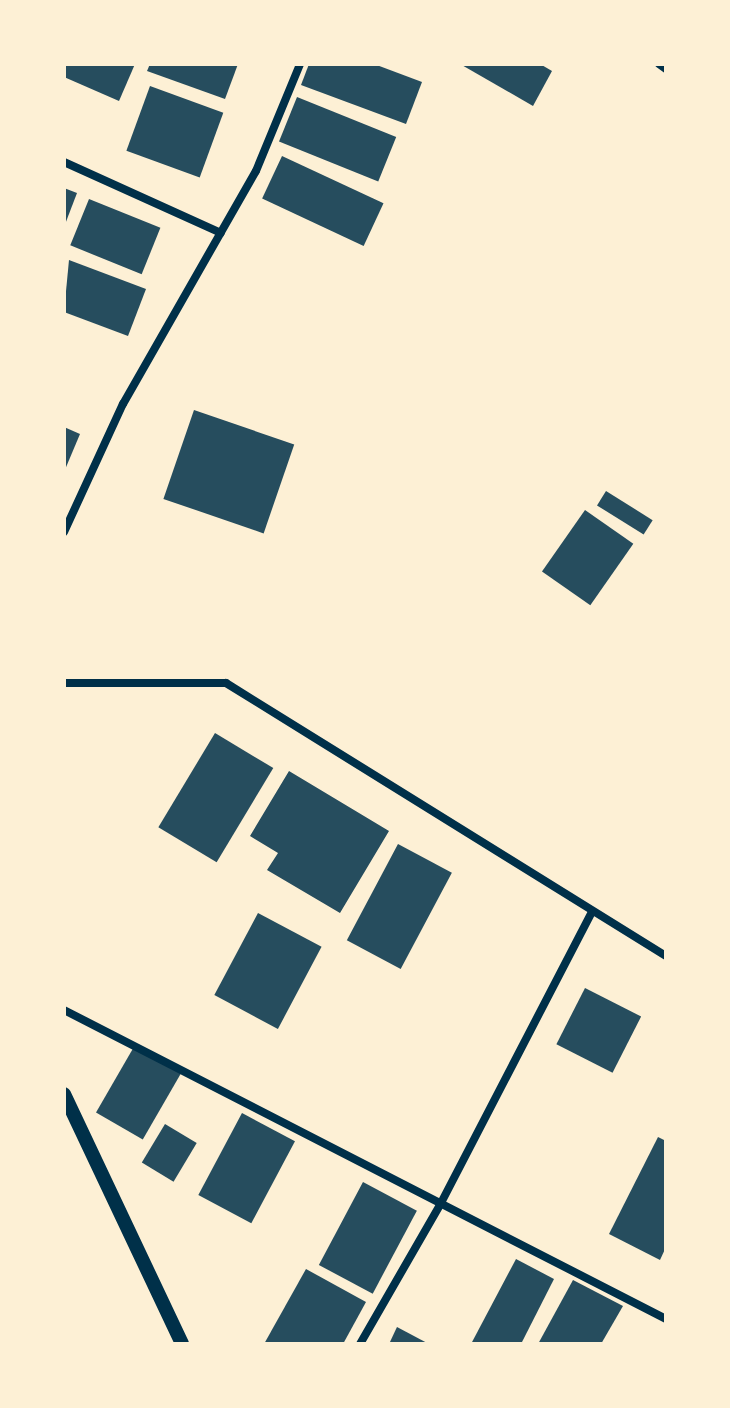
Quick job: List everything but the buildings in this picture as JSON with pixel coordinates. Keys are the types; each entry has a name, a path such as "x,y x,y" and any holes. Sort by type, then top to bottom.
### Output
{"street":[{"path":"64,532 123,404 256,171 300,64"},
{"path":"659,64 666,69"},
{"path":"64,162 221,233"},
{"path":"64,683 226,683 666,956"},
{"path":"360,1344 441,1203 592,912"},
{"path":"64,1010 666,1319"},
{"path":"64,1094 182,1344"}]}
